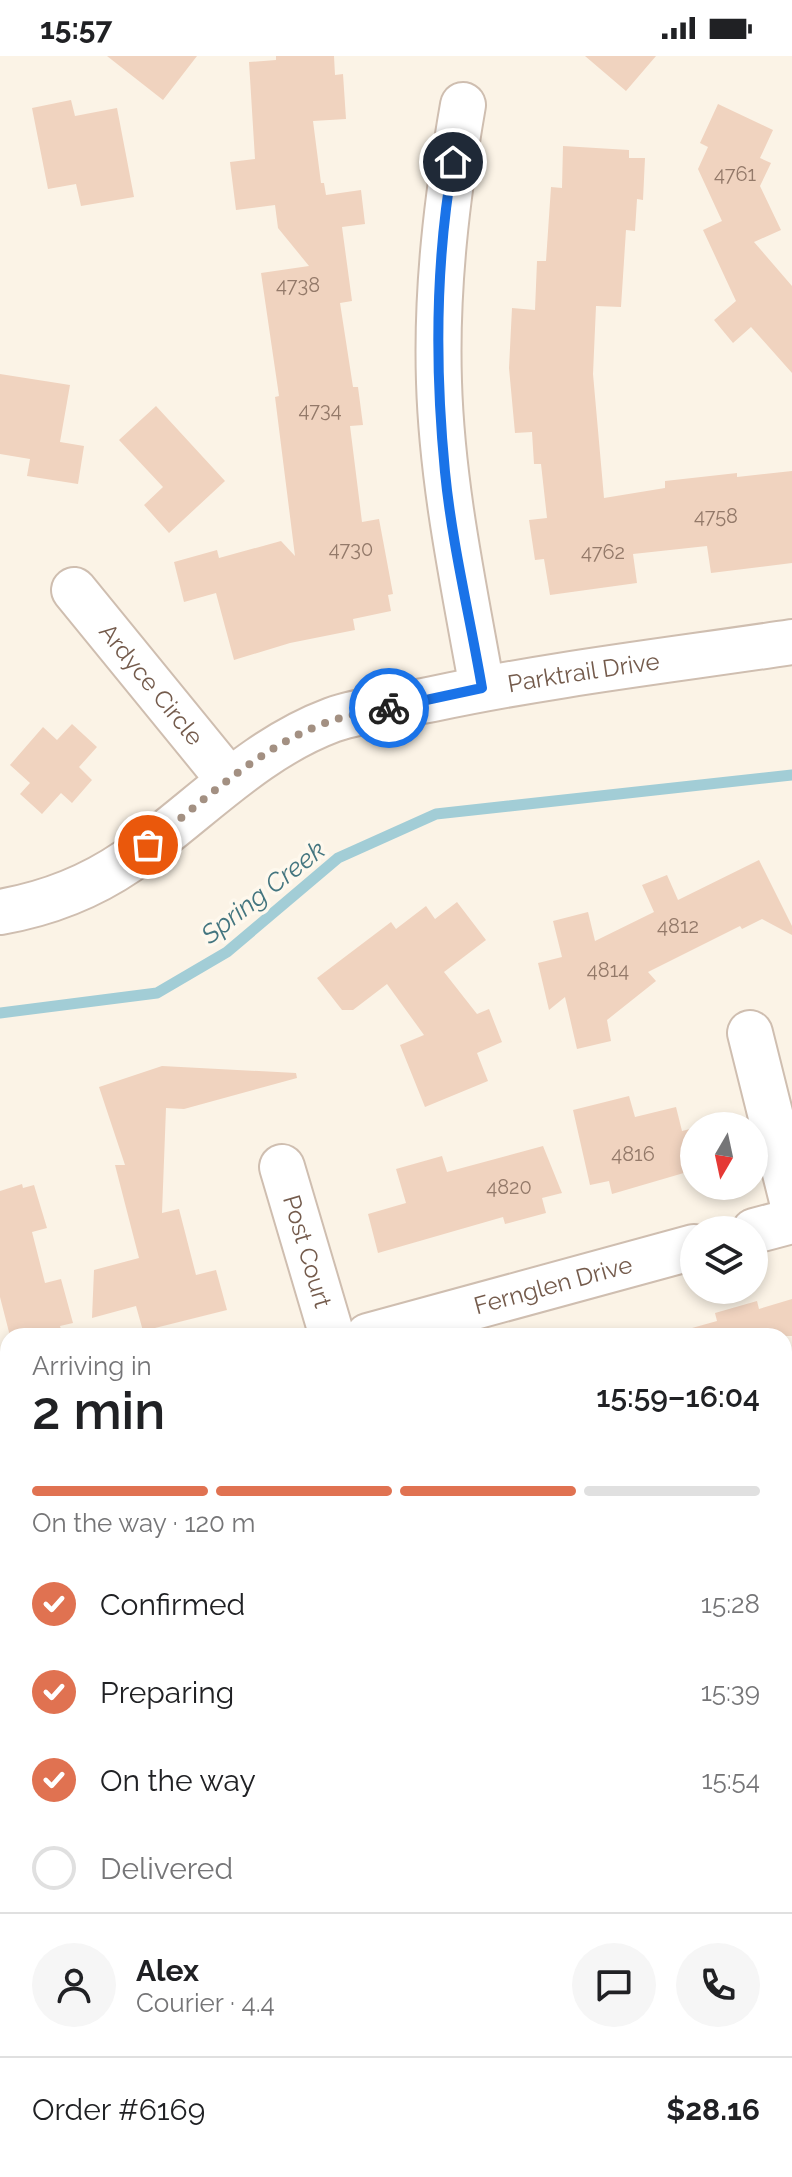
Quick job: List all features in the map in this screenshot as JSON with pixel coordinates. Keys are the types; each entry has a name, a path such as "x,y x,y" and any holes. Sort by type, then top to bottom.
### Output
{"street":[{"path":"463,105 448,191 439,301 439,383 446,475 482,688"},
{"name":"Ardyce Circle","path":"74,590 229,780"},
{"name":"Parktrail Drive","path":"0,912 66,894 128,861 271,749 333,720 482,688 792,642"},
{"path":"750,1033 792,1201"},
{"name":"Post Court","path":"282,1167 330,1328"},
{"path":"768,1227 792,1221"},
{"name":"Fernglen Drive","path":"397,1328 680,1251"}],"building":[{"path":"107,56 197,56 163,100"},
{"path":"276,56 334,56 335,75 343,74 346,119 313,121 321,183 324,183 326,195 361,190 365,224 342,227 352,301 340,303 353,387 358,387 363,425 350,426 362,522 379,519 393,594 388,595 391,611 353,619 355,630 290,643 234,660 216,593 184,602 174,562 217,550 219,558 281,541 295,556 275,397 279,396 261,273 309,266 278,228 275,205 236,210 230,162 255,159 249,62 276,60"},
{"path":"585,56 656,56 626,91"},
{"path":"71,100 75,116 117,108 134,197 81,206 76,184 48,189 32,108"},
{"path":"718,104 773,130 760,158 771,163 760,186 781,230 754,242 792,286 792,373 751,327 733,343 714,320 736,301 703,230 722,221 698,169 708,147 700,143"},
{"path":"563,146 629,150 629,158 645,158 643,200 637,199 635,231 626,230 621,307 596,306 593,374 604,498 665,488 665,481 792,471 792,563 711,573 707,546 633,554 637,583 550,595 544,559 535,560 529,520 547,518 541,464 534,464 532,432 515,433 509,368 512,308 535,310 537,261 546,261 551,187 562,188"},
{"path":"0,374 70,385 60,442 84,446 78,484 27,476 30,459 0,454"},
{"path":"156,406 225,481 169,533 144,505 163,487 119,440"},
{"path":"72,724 97,747 79,767 92,780 72,803 61,793 42,814 20,794 30,783 10,765 43,727 57,740"},
{"path":"759,860 792,926 792,935 762,919 742,929 740,926 648,972 656,981 607,1020 611,1041 577,1049 565,997 549,1010 538,963 562,957 553,921 588,912 595,941 654,912 642,885 667,875 678,900"},
{"path":"457,902 486,940 444,972 477,1014 489,1009 502,1042 477,1053 488,1081 425,1107 400,1045 424,1035 387,984 353,1010 342,1010 317,978 391,922 396,929 426,906 435,919"},
{"path":"162,1066 296,1073 297,1078 184,1109 166,1108 162,1213 179,1209 196,1275 216,1270 227,1310 155,1328 142,1328 136,1306 92,1318 94,1270 139,1258 115,1165 125,1165 99,1087"},
{"path":"629,1096 635,1117 676,1107 680,1123 680,1174 612,1194 609,1181 590,1185 573,1110"},
{"path":"543,1146 562,1193 542,1198 546,1213 505,1224 503,1217 378,1253 368,1214 406,1203 396,1169 442,1156 447,1172"},
{"path":"22,1184 23,1188 34,1185 47,1228 32,1232 45,1283 61,1279 73,1323 61,1328 8,1328 0,1297 0,1191"},
{"path":"792,1299 792,1328 692,1328 717,1321 715,1313 758,1304 759,1309"}],"waterway":[{"name":"Spring Creek","path":"0,1013 157,993 227,952 338,858 436,814 792,775"}],"way so far":[{"path":"148,845 271,749 333,720 389,708"}],"route":[{"path":"389,708 482,688 446,475 439,383 439,301 453,162"}]}
